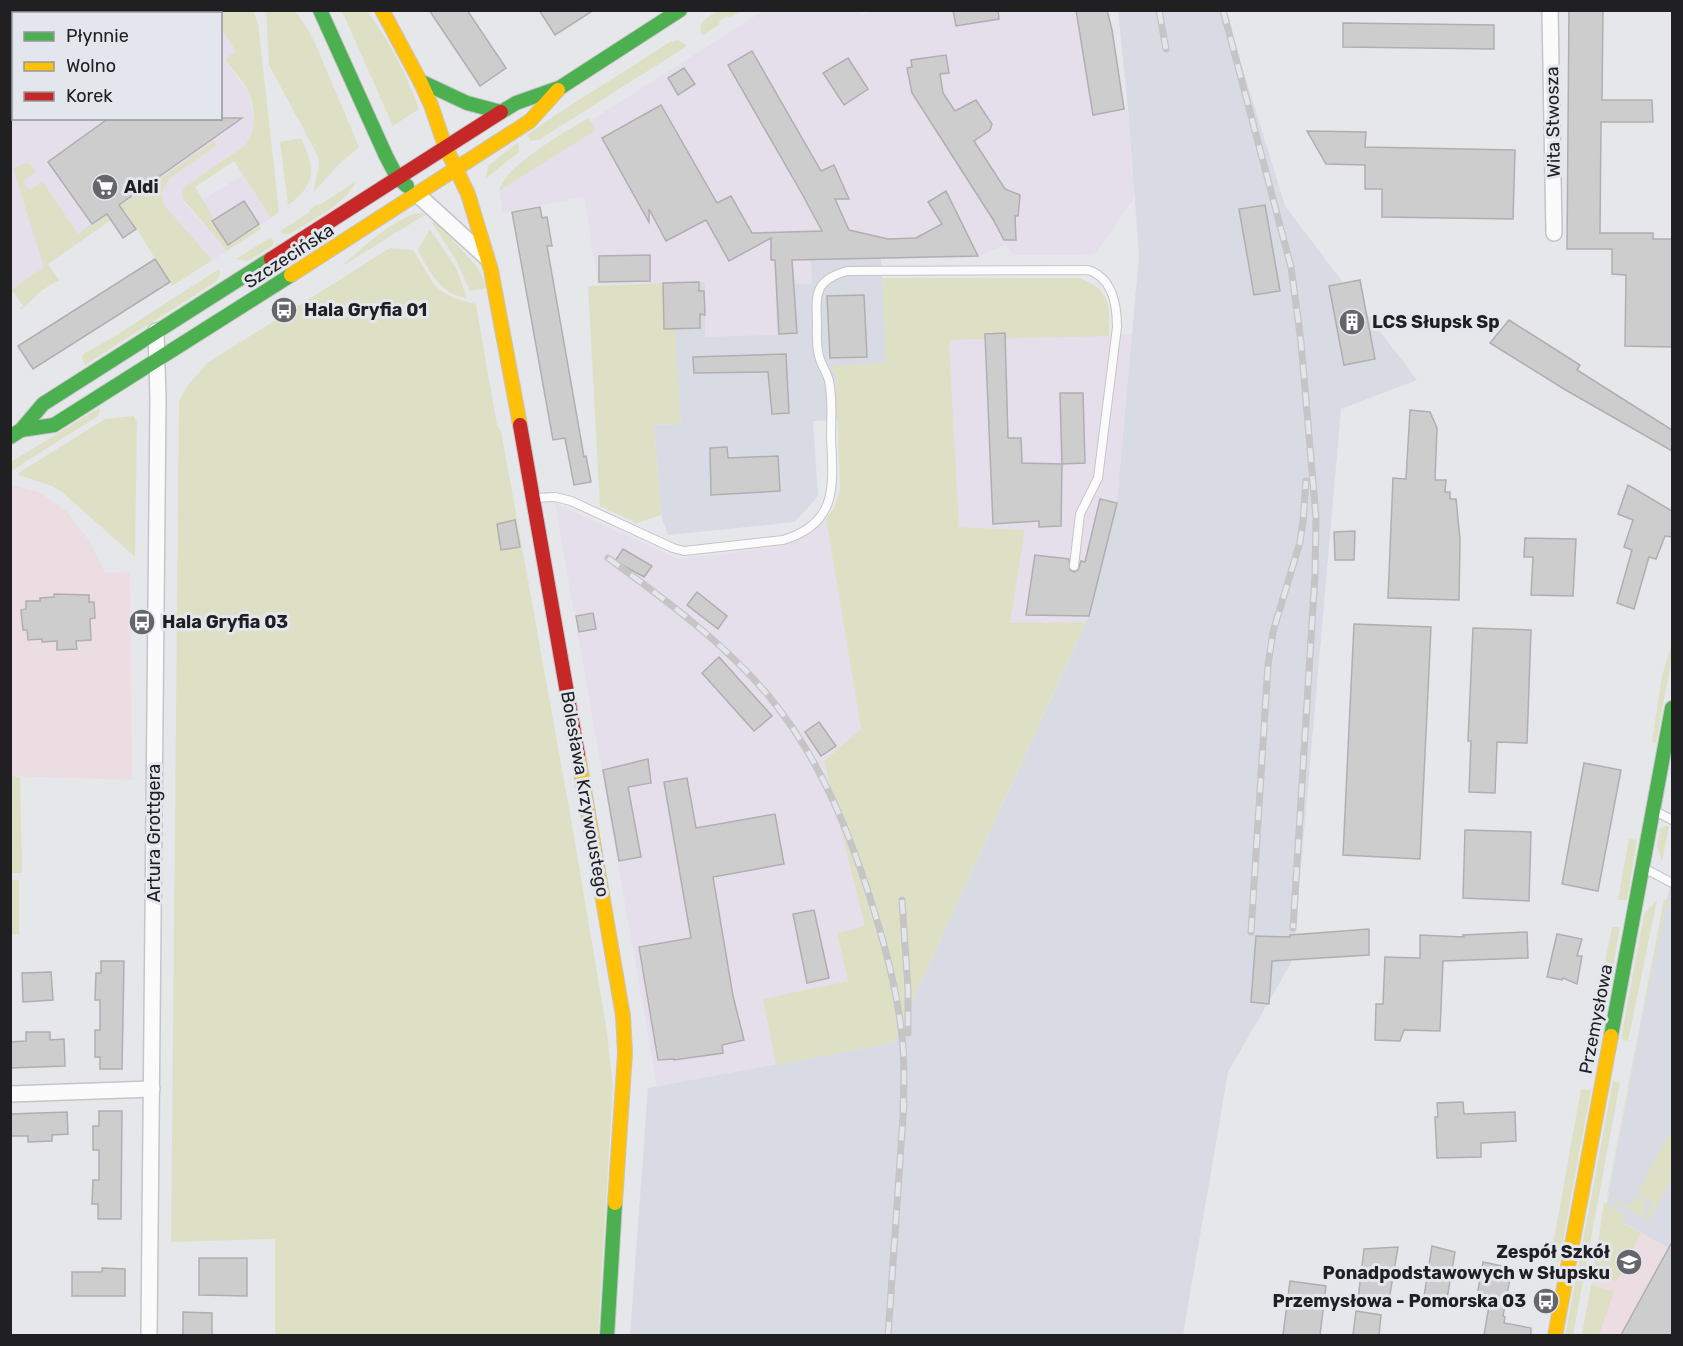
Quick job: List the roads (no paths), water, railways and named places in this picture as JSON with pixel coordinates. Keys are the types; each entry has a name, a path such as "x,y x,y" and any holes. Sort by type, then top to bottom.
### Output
{"street":[{"path":"320,10 397,177 487,258"},
{"name":"Bolesława Krzywoustego","path":"382,10 420,81 446,146 458,169 473,208 497,298 625,1030 607,1335"},
{"name":"Szczecińska","path":"16,434 43,404 397,177 516,103 561,87 680,10"},
{"name":"Wita Stwosza","path":"1551,10 1554,233"},
{"path":"420,81 467,103 501,112"},
{"name":"Szczecińska","path":"16,434 54,425 158,361 530,121 561,87"},
{"name":"Artura Grottgera","path":"149,1335 158,361 156,331"},
{"name":"Przemysłowa","path":"1556,1335 1672,708"},
{"path":"10,1094 152,1089"}],"lane":[{"path":"533,498 555,497 571,501 684,551 794,537 817,523 825,511 832,492 830,388 818,351 816,296 823,284 839,273 855,271 1088,270 1100,276 1110,290 1117,327 1098,478 1080,514 1074,566"},
{"path":"1654,810 1672,820"},
{"path":"1643,867 1672,883"}],"railway":[{"path":"1159,10 1166,49"},
{"path":"1223,10 1291,267 1301,342 1316,518 1315,575 1293,928"},
{"path":"1251,932 1268,665 1273,632 1300,542 1306,481"},
{"path":"608,558 691,621 749,674 786,719 819,772 856,858 888,962 898,1007 903,1046 903,1110"},
{"path":"902,900 908,989 908,1033"},
{"path":"888,1336 904,1102"}],"place":[{"name":"Aldi","path":"105,187"},
{"name":"Hala Gryfia 01","path":"284,310"},
{"name":"LCS Słupsk Sp","path":"1352,322"},
{"name":"Hala Gryfia 03","path":"142,622"},
{"name":"Zespół Szkół Ponadpodstawowych w Słupsku","path":"1629,1262"},
{"name":"Przemysłowa - Pomorska 03","path":"1546,1301"}]}
